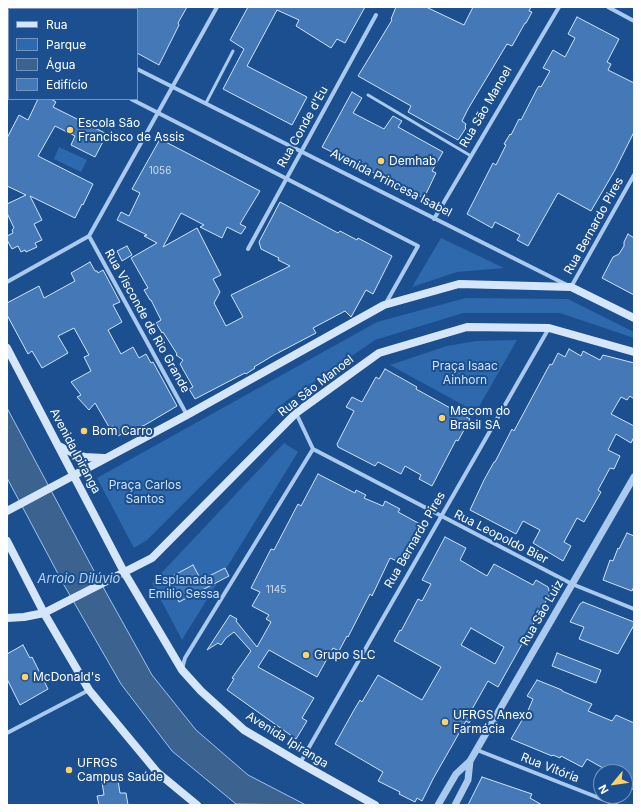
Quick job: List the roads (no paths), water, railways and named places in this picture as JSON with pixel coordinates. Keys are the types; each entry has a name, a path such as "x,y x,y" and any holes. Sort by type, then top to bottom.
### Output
{"main road":[{"path":"7,512 104,458 187,415 384,305 459,284 571,287"},
{"name":"Avenida Princesa Isabel","path":"571,287 634,318"},
{"name":"Rua São Manoel","path":"7,618 24,617 44,613 152,558 296,413 379,353 467,327 549,328"},
{"path":"549,328 634,352"},
{"name":"Avenida Ipiranga","path":"7,348 124,572 182,670 201,691 244,730 300,764 375,805"},
{"path":"59,446 85,457 104,458"},
{"path":"7,541 44,613 89,690 157,772 197,805"}],"street":[{"path":"7,282 89,236 217,7"},
{"name":"Rua São Manoel","path":"434,219 559,7"},
{"path":"608,7 634,21"},
{"name":"Rua Conde d'Eu","path":"248,249 376,15"},
{"name":"Avenida Princesa Isabel","path":"138,69 174,86 434,219 571,287"},
{"path":"133,100 418,246 384,305"},
{"name":"Rua Bernardo Pires","path":"571,287 634,175"},
{"name":"Rua Visconde de Rio Grande","path":"89,236 187,415"},
{"name":"Rua Bernardo Pires","path":"300,764 440,516 549,328"},
{"path":"182,670 185,658 313,449 296,413"},
{"name":"Rua Leopoldo Bier","path":"313,449 572,584 634,609"},
{"name":"Rua São Luiz","path":"438,805 456,774 470,761 634,477"},
{"path":"7,733 89,690"},
{"name":"Rua Vitória","path":"476,750 617,805"},
{"name":"Rua São Luiz","path":"456,805 468,780 470,761"}],"lane":[{"path":"206,103 233,51"},
{"path":"368,95 471,156"}],"water":[{"name":"Arroio Dilúvio","path":"7,408 93,569 152,675 196,730 248,775 306,805 236,804 172,751 121,684 64,585 7,478"}],"place":[{"name":"Escola São Francisco de Assis","path":"70,130"},
{"name":"Demhab","path":"381,161"},
{"name":"Mecom do Brasil SA","path":"442,418"},
{"name":"Bom Carro","path":"84,431"},
{"name":"Grupo SLC","path":"306,655"},
{"name":"McDonald's","path":"25,677"},
{"name":"UFRGS Anexo Farmácia","path":"445,722"},
{"name":"UFRGS Campus Saúde","path":"69,770"}],"park label":[{"name":"Praça Isaac Ainhorn","path":"465,373"},
{"name":"Praça Carlos Santos","path":"145,492"},
{"name":"Esplanada Emilio Sessa","path":"184,587"}]}
